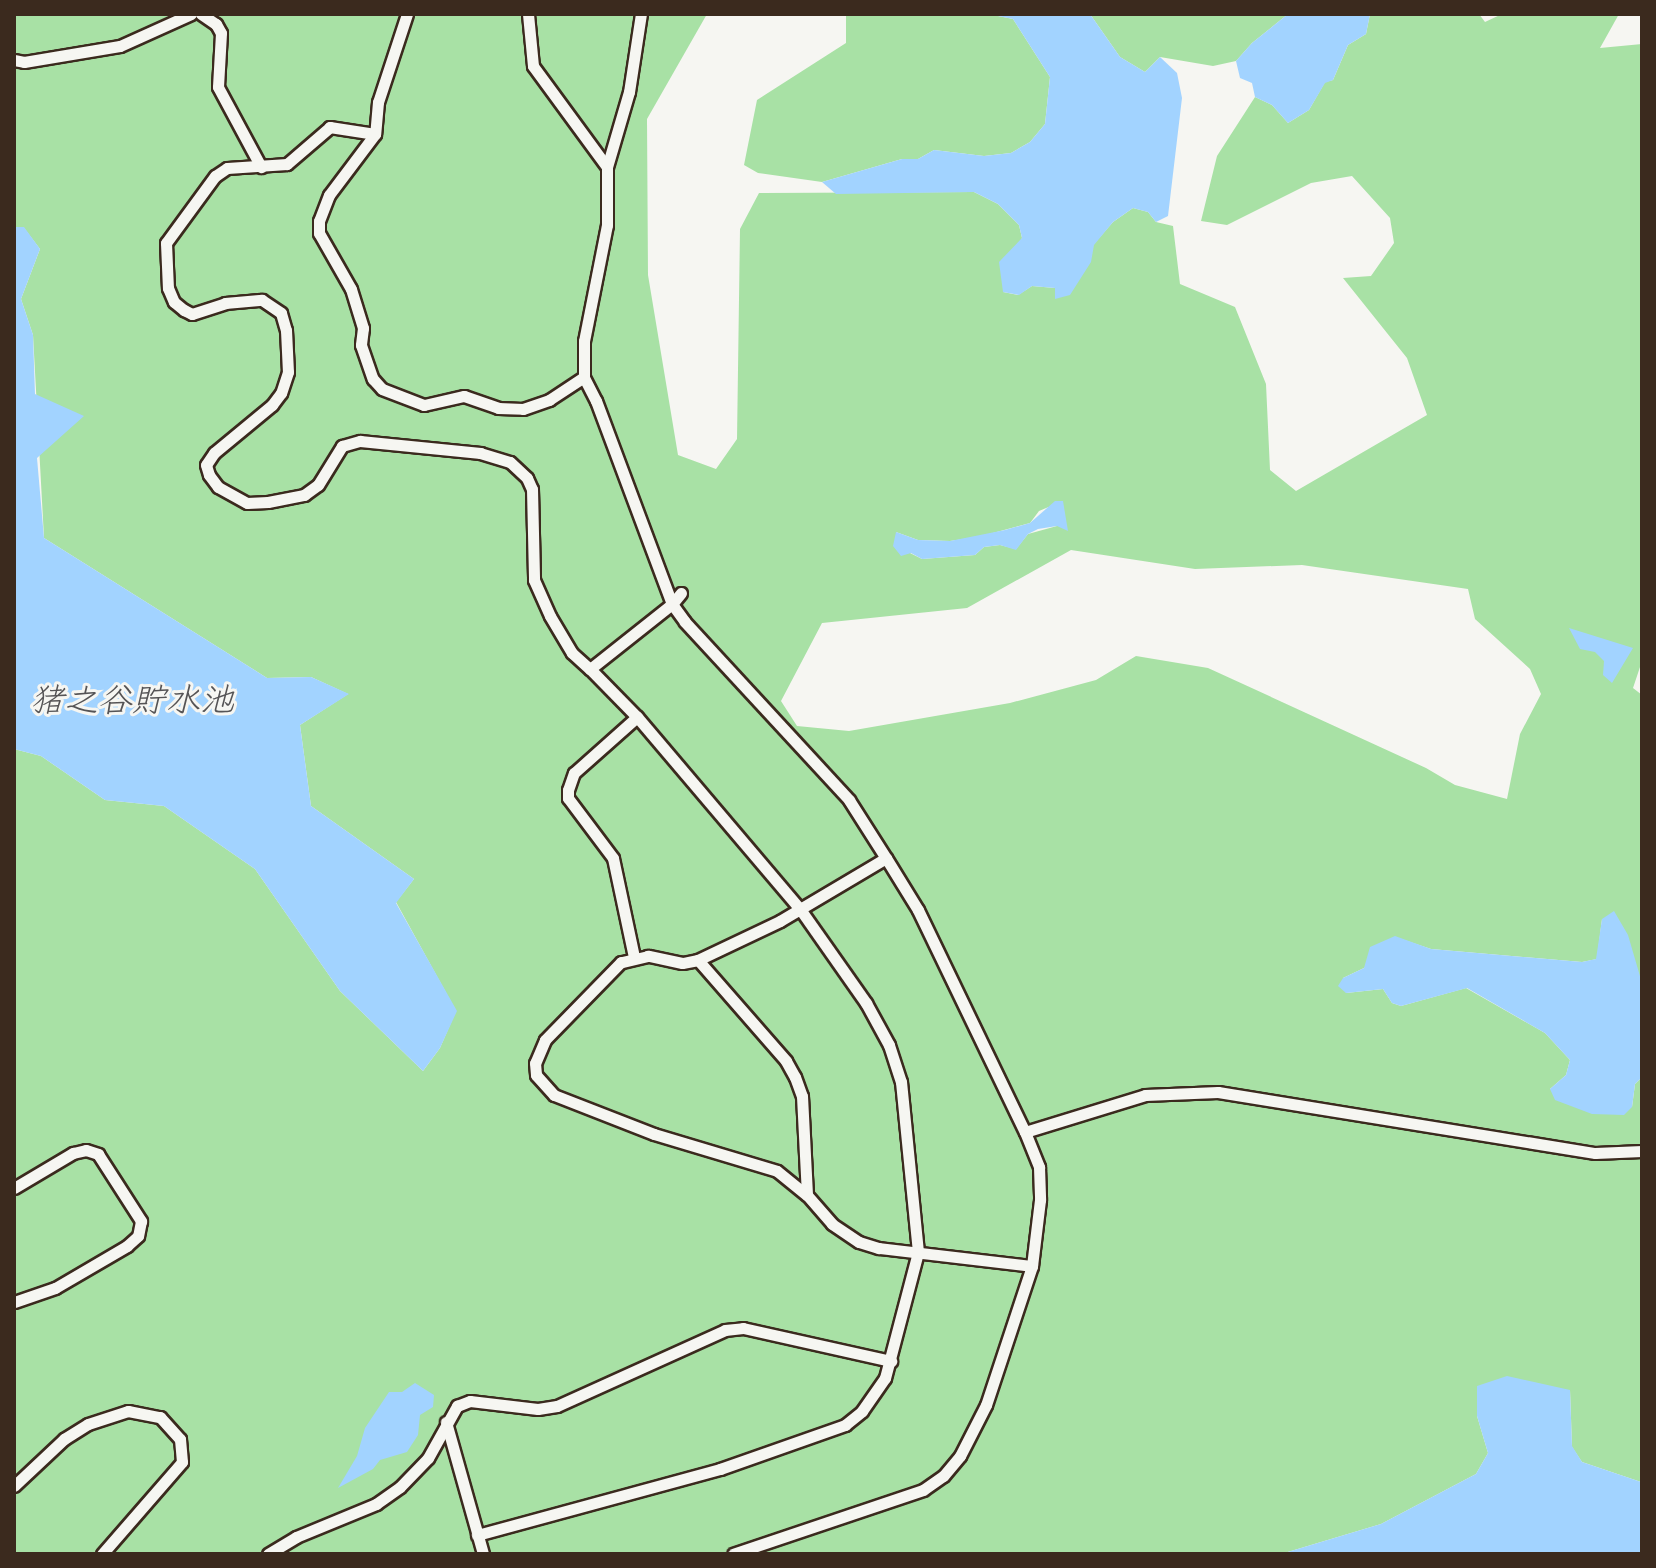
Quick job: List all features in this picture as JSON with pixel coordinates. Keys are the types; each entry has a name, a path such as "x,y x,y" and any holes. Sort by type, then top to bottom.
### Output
{"street":[{"path":"14,60 24,62 120,46 191,14"},
{"path":"201,14 216,24 221,33 218,87 261,167"},
{"path":"407,14 378,102 375,134 329,195 319,233 351,289 363,328 361,345 373,379 382,389 424,405 464,396 498,408 523,409 549,400 584,377"},
{"path":"528,14 533,66 539,79 607,167"},
{"path":"641,14 629,92 607,167 607,225 584,341 584,377 596,401 672,604 849,800 918,910 1039,1167 1040,1200 1032,1266 986,1405 960,1456 943,1476 897,1501 733,1554"},
{"path":"375,134 330,127 287,164 227,168 215,176 166,243 168,288 174,302 184,310 192,314 225,303 262,300 281,313 286,330 288,372 281,393 272,405 214,453 206,465 209,475 218,487 247,503 304,495 318,485 342,446 360,441 480,453 510,462 527,478 532,489 534,580 572,653 637,717 800,909 866,1003 893,1057 901,1082 918,1252 891,1361 877,1394 845,1425 720,1469 477,1535"},
{"path":"590,669 672,604 681,593"},
{"path":"634,957 613,858 568,798 568,790 574,773 637,717"},
{"path":"886,858 800,909 698,960 682,963 634,957 610,971 545,1040 535,1063 543,1086 554,1095 654,1134 777,1171 807,1195 832,1224 859,1242 879,1248 1032,1266"},
{"path":"698,960 786,1061 795,1077 802,1096 807,1195"},
{"path":"1025,1132 1145,1095 1218,1092 1595,1153 1642,1151"},
{"path":"14,1188 73,1153 86,1150 98,1154 141,1221 138,1236 127,1246 55,1288 14,1302"},
{"path":"268,1554 296,1537 376,1504 400,1487 428,1458 457,1406 470,1401 529,1408 557,1406 725,1330 762,1329 891,1361"},
{"path":"14,1486 64,1439 88,1424 128,1411 160,1417 180,1439 182,1462 102,1554"},
{"path":"446,1422 483,1554"}],"green space":[{"path":"14,14 707,14 647,119 648,275 678,455 716,469 737,439 740,229 759,193 974,192 998,204 1019,225 1022,238 1003,292 1018,295 1032,286 1055,288 1055,298 1090,262 1093,245 1113,222 1133,208 1148,212 1156,222 1173,226 1180,284 1235,307 1266,384 1270,470 1296,491 1427,415 1407,358 1343,278 1371,276 1394,243 1390,218 1352,176 1311,183 1227,225 1201,221 1217,156 1255,97 1272,105 1288,123 1309,110 1325,82 1333,80 1348,45 1366,34 1370,14 1479,14 1485,22 1502,14 1619,14 1600,48 1642,44 1642,661 1633,688 1642,695 1642,983 1602,919 1597,959 1582,962 1431,949 1395,937 1364,968 1343,978 1346,993 1383,989 1392,1003 1401,1006 1466,988 1545,1033 1570,1060 1566,1075 1550,1089 1632,1107 1635,1084 1642,1077 1642,1508 1641,1482 1582,1462 1572,1447 1570,1390 1477,1416 1488,1453 1476,1474 1381,1524 1281,1554 14,1554 14,749 41,756 105,800 164,806 255,869 340,991 423,1071 440,1048 456,1011 396,902 414,879 311,806 300,725 348,694 311,677 267,678 44,538 33,335 21,299 40,249 24,228 14,227","holes":["1063,501 1057,526 1028,534 1016,549 1000,545 984,547 975,555 922,559 910,553 896,532 918,540 950,541 978,537 1030,523 1039,511","1071,550 1195,569 1302,565 1468,589 1475,619 1530,669 1541,694 1520,734 1507,799 1455,785 1426,768 1208,668 1136,656 1096,680 1010,703 849,731 797,726 781,701 822,623 967,608"]},
{"path":"846,14 988,14 1013,19 1050,77 1045,124 1030,142 1011,153 984,156 934,150 918,159 902,159 822,182 758,173 744,165 757,100 846,43"},
{"path":"1090,14 1288,14 1252,43 1236,61 1213,66 1160,57 1145,72 1120,57"}],"water":[{"path":"988,14 1090,14 1120,57 1145,72 1160,57 1177,73 1182,98 1168,216 1156,222 1148,212 1133,208 1113,222 1094,245 1091,262 1070,295 1055,299 1055,288 1032,286 1019,295 1003,292 999,262 1022,238 1019,225 998,204 974,192 836,194 822,182 902,159 918,159 934,150 984,156 1011,153 1030,142 1045,124 1050,77 1013,19"},
{"path":"1288,14 1370,14 1366,34 1348,45 1333,80 1325,83 1309,110 1288,123 1272,105 1255,97 1252,83 1240,78 1236,61 1252,43"},
{"name":"猪之谷貯水池","path":"14,227 24,227 40,249 21,299 33,335 35,394 84,416 37,458 44,538 267,678 311,677 349,694 300,725 311,806 414,879 396,903 457,1011 440,1048 423,1071 340,991 255,869 164,806 105,800 41,756 14,749"},
{"path":"1055,501 1063,501 1068,531 1057,526 1038,529 1028,534 1016,550 1000,545 984,547 975,555 922,559 911,553 901,556 893,546 896,532 918,540 950,541 1005,530 1030,523"},
{"path":"1569,628 1633,648 1612,683 1603,675 1604,661 1595,652 1580,649"},
{"path":"1614,911 1628,935 1642,983 1642,1077 1635,1084 1632,1107 1624,1115 1592,1114 1555,1100 1550,1089 1566,1075 1570,1060 1545,1033 1467,988 1401,1006 1392,1003 1383,989 1346,993 1338,986 1343,978 1364,968 1370,947 1395,936 1431,949 1582,962 1596,959 1602,919"},
{"path":"1507,1376 1570,1390 1572,1446 1582,1462 1641,1482 1642,1554 1281,1554 1381,1524 1476,1474 1488,1453 1477,1416 1477,1386"},
{"path":"415,1383 434,1395 433,1407 420,1415 418,1435 407,1452 380,1460 373,1469 338,1488 357,1456 365,1428 389,1392 402,1392"}]}
